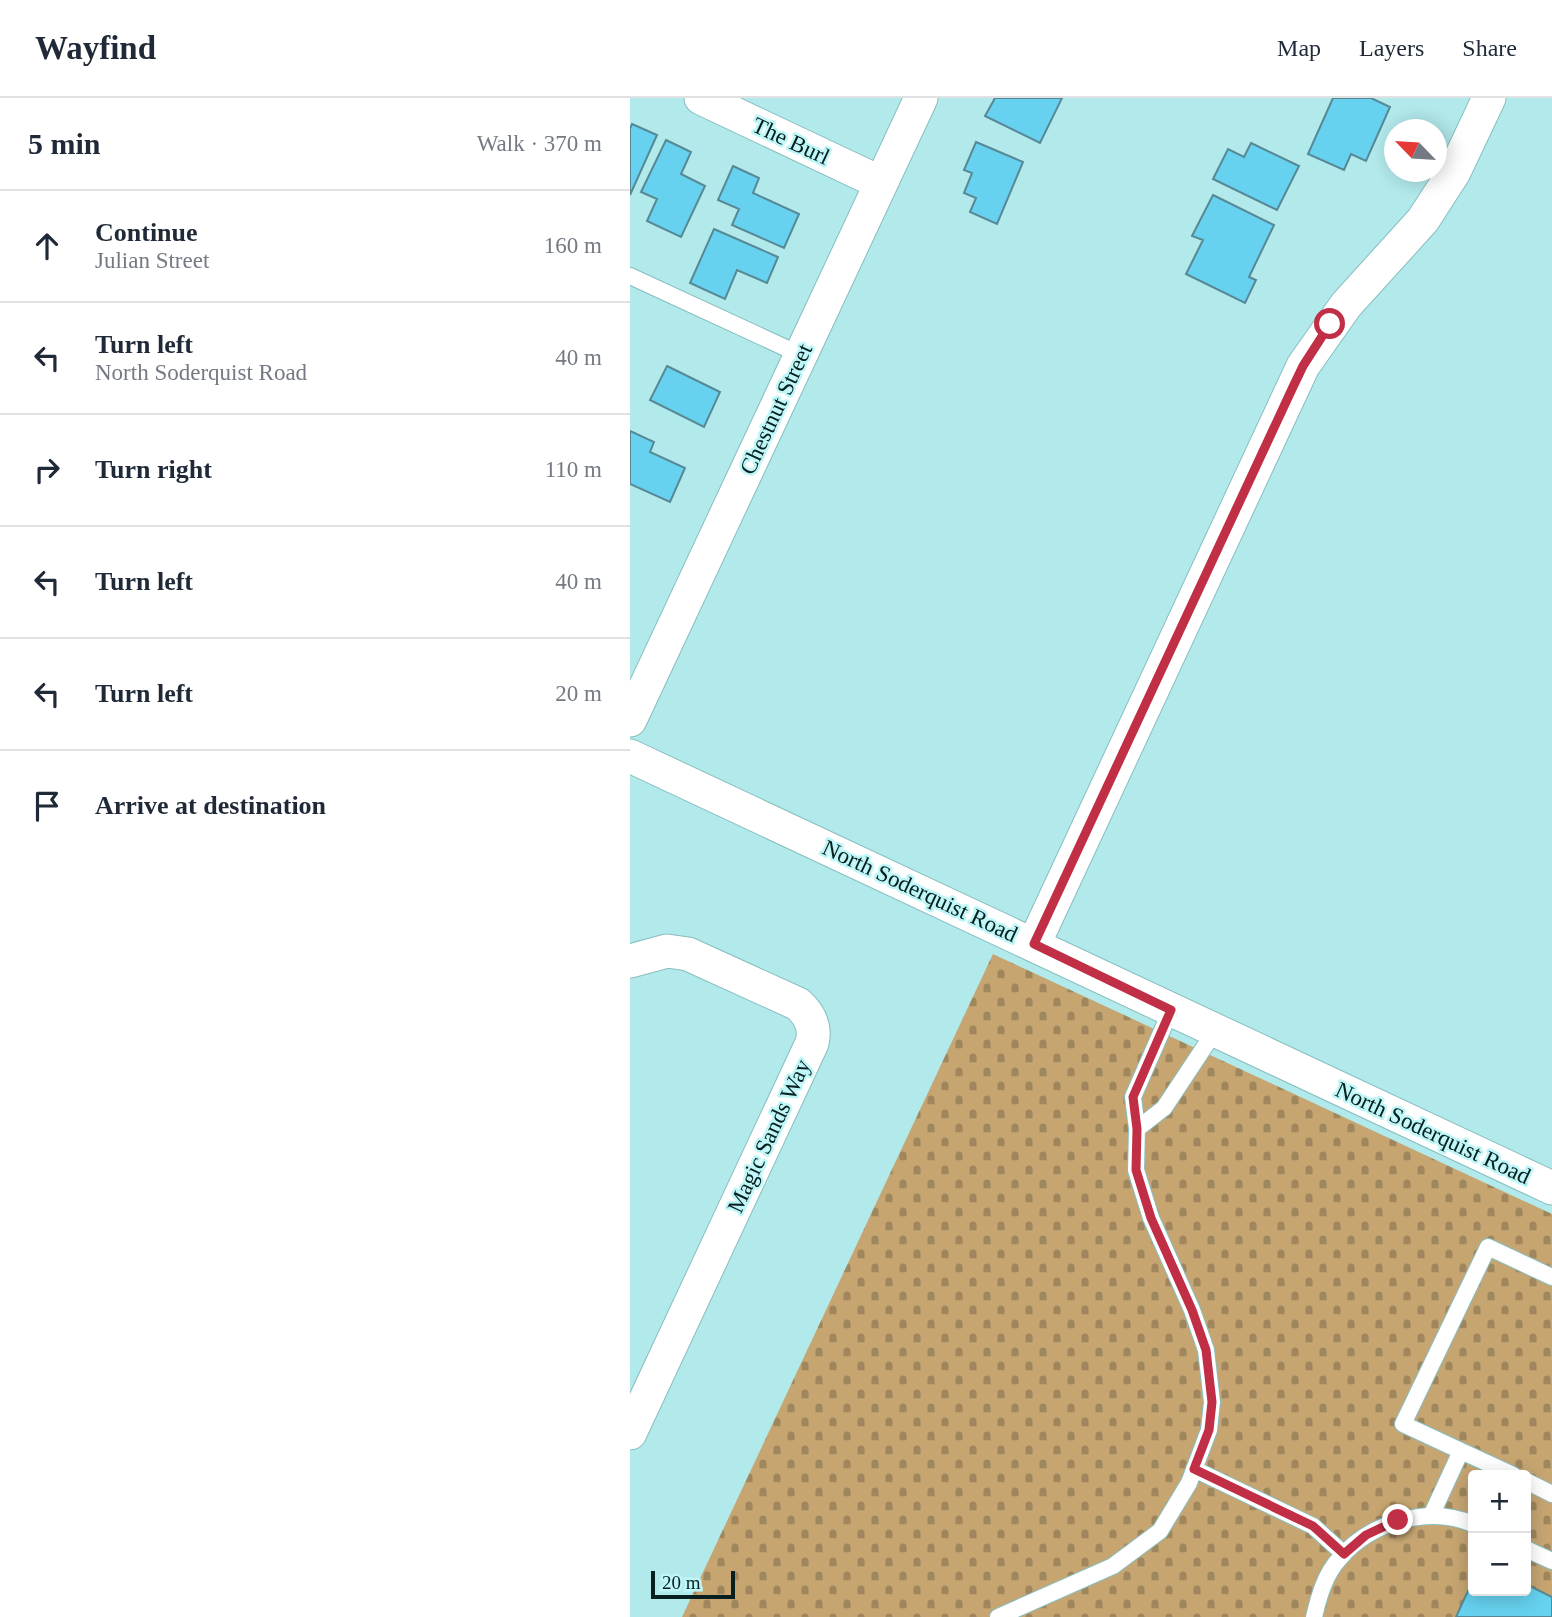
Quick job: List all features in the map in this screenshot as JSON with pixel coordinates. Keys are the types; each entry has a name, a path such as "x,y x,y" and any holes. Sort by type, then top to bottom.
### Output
{"street":[{"name":"The Burl","path":"701,98 881,183"},
{"name":"Chestnut Street","path":"630,720 921,98"},
{"path":"1034,944 1303,366 1346,304 1423,220 1454,172 1489,98"},
{"name":"North Soderquist Road","path":"630,756 1552,1188"},
{"name":"Magic Sands Way","path":"630,961 667,951 688,954 798,1004 808,1014 814,1034 630,1433"}],"lane":[{"path":"630,276 802,355"},
{"path":"998,1617 1113,1566 1160,1531 1189,1483 1209,1430 1212,1402 1206,1350 1192,1310 1151,1218 1136,1170 1137,1129 1133,1097 1171,1010"},
{"path":"1137,1129 1164,1108 1215,1031"},
{"path":"1502,1470 1403,1424 1488,1247 1552,1277"},
{"path":"1431,1516 1461,1451"},
{"path":"1194,1469 1313,1526 1344,1554"},
{"path":"1531,1484 1552,1494"},
{"path":"1314,1617 1321,1588 1339,1558 1366,1535 1398,1520 1431,1516 1468,1523"},
{"path":"1531,1551 1552,1561"}],"green space":[{"path":"993,954 1552,1214 1552,1617 682,1617"}],"building":[{"path":"995,98 1062,98 1040,143 985,116"},
{"path":"1333,98 1371,98 1390,107 1366,161 1351,154 1344,170 1308,154"},
{"path":"632,124 657,135 630,195 630,129"},
{"path":"666,140 691,152 681,174 705,186 681,237 647,221 657,199 641,192"},
{"path":"976,142 1023,162 997,224 970,212 976,198 964,193 972,173 964,170"},
{"path":"1251,143 1299,166 1277,210 1213,179 1228,149 1244,157"},
{"path":"733,166 759,178 753,193 799,214 784,248 732,225 739,209 718,200"},
{"path":"1213,195 1274,225 1249,277 1256,280 1245,303 1186,274 1203,240 1192,236"},
{"path":"714,229 778,257 767,283 737,270 725,299 690,283"},
{"path":"667,366 720,392 704,427 650,400"},
{"path":"630,431 654,442 650,452 685,468 670,502 630,484"},
{"path":"1531,1586 1552,1597 1552,1617 1456,1617 1468,1591 1468,1596 1531,1596"}],"route":[{"path":"1330,324 1303,366 1292,389 1034,944 1171,1010 1133,1097 1137,1129 1136,1170 1151,1218 1192,1310 1206,1350 1212,1402 1209,1430 1194,1469 1313,1526 1344,1554 1366,1535 1398,1520"}]}
